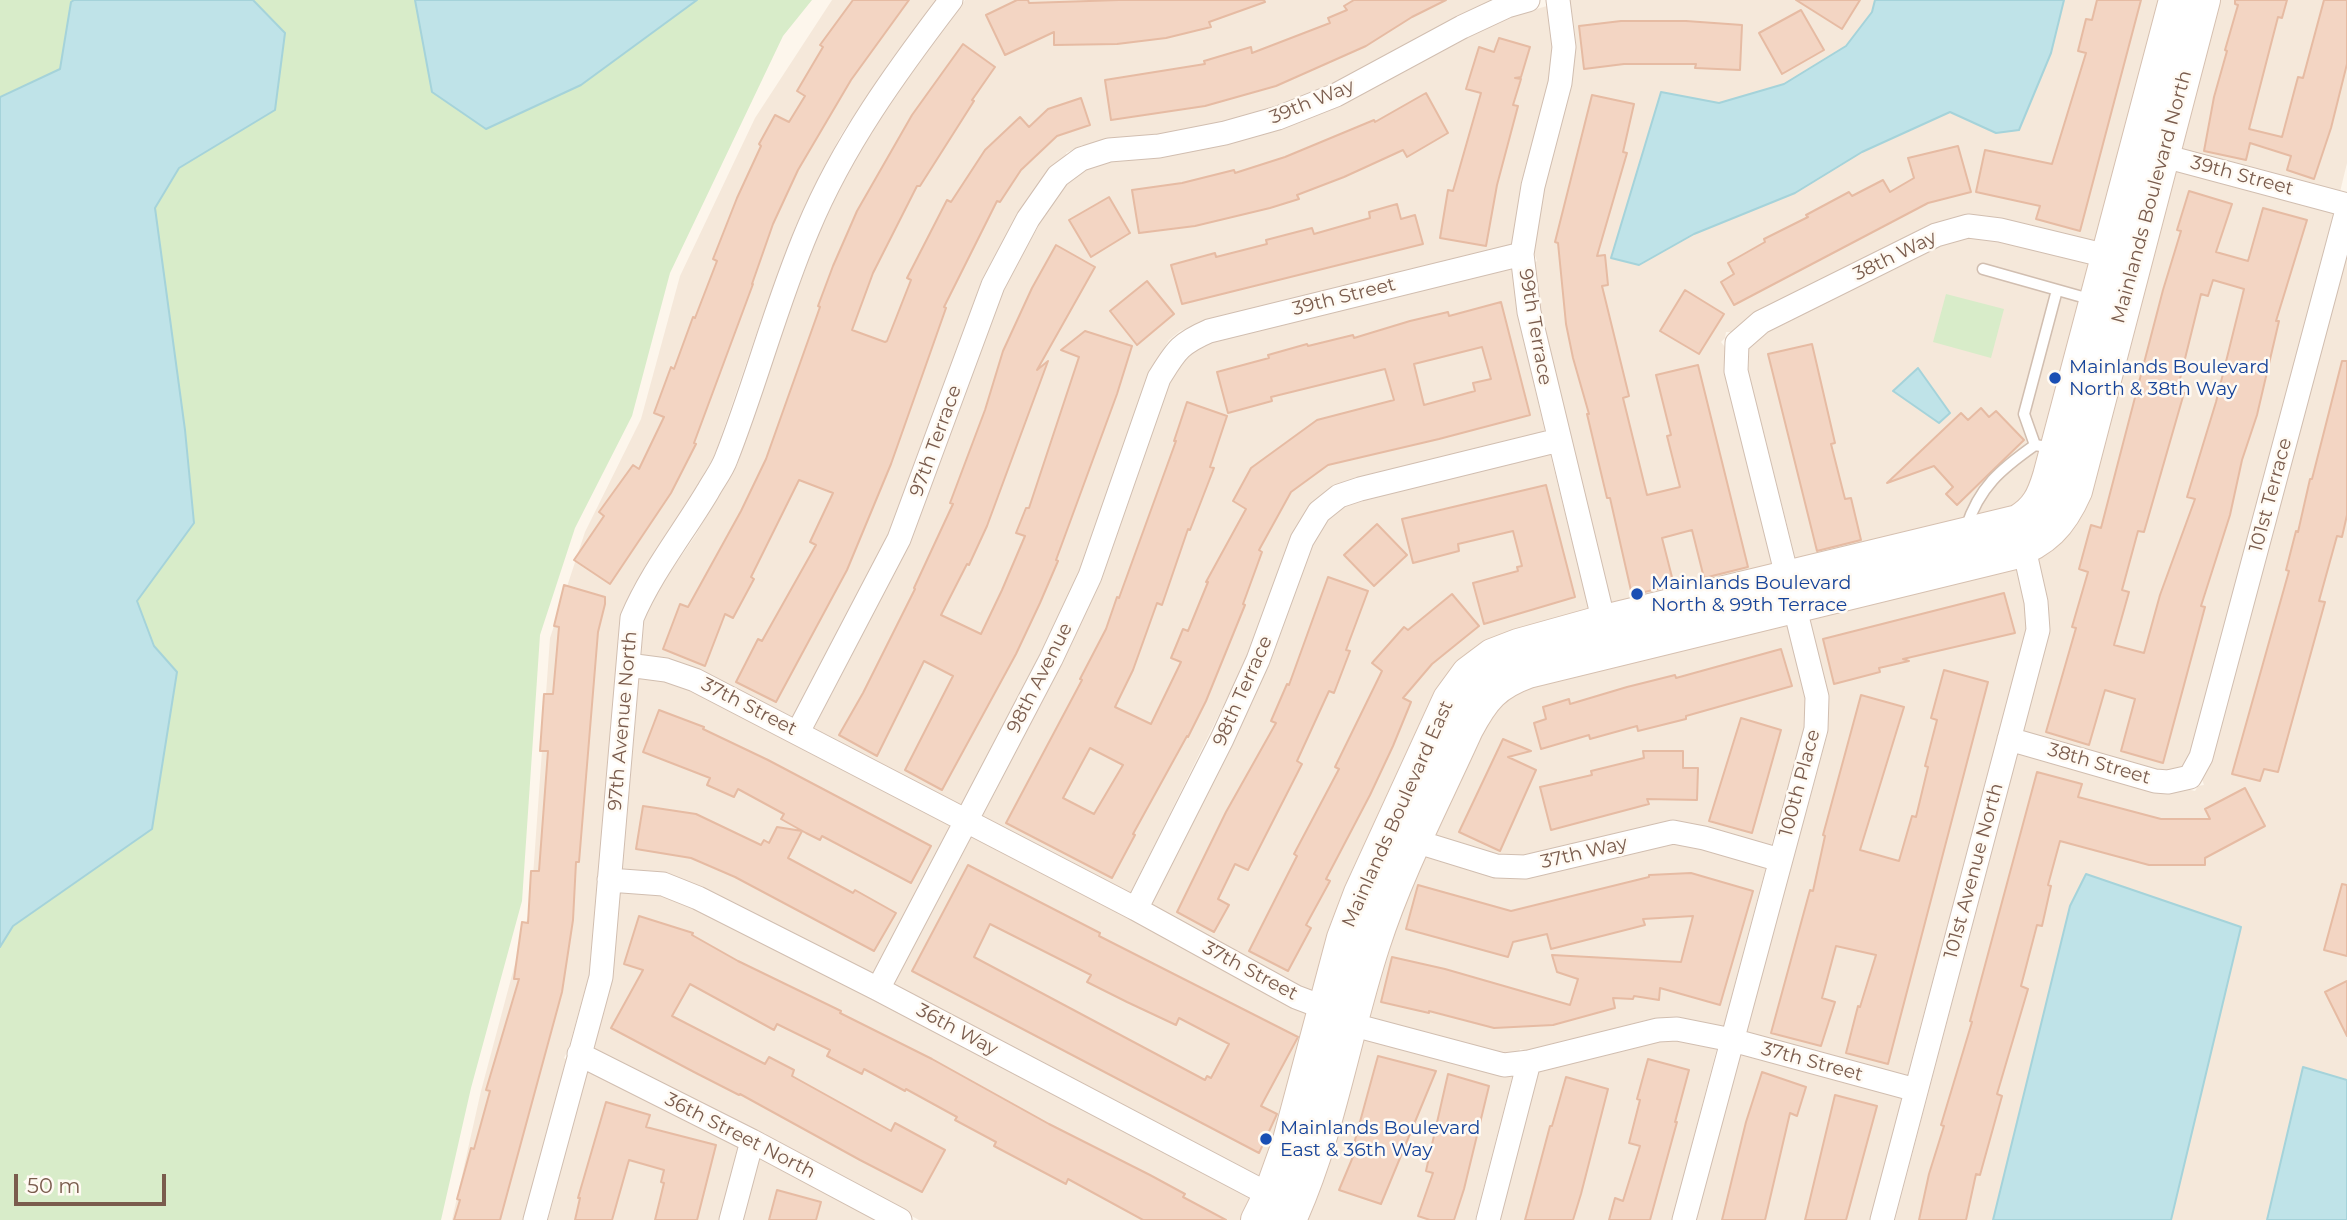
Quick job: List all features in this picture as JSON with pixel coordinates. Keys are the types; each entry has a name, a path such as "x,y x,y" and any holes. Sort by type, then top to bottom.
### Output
{"street":[{"name":"97th Avenue North","path":"535,1220 601,977 632,618 643,592 684,531 725,461 776,312 808,229 830,183 901,66 951,0"},
{"name":"39th Way","path":"1081,159 1109,150 1159,146 1225,133 1278,118 1336,94 1462,27 1507,6 1528,0"},
{"name":"99th Terrace","path":"1558,0 1564,47 1560,83 1533,186 1522,254 1529,312 1607,636"},
{"name":"Mainlands Boulevard North","path":"1792,592 1964,534 2048,535 2066,515 2076,492 2150,152 2175,0"},
{"name":"Mainlands Boulevard North","path":"1607,636 2021,535 2043,496 2046,448 2107,256 2150,152 2203,0"},
{"name":"39th Street","path":"2150,152 2347,205"},
{"name":"97th Terrace","path":"798,732 899,539 993,285 1028,219 1058,176 1081,159"},
{"name":"101st Terrace","path":"2190,777 2201,757 2347,210"},
{"name":"38th Way","path":"1737,343 1761,323 1936,235 1968,226 2000,230 2107,256"},
{"name":"39th Street","path":"1174,355 1186,341 1209,331 1522,254"},
{"name":"100th Place","path":"1684,1220 1816,729 1817,697 1736,370 1737,343"},
{"name":"98th Avenue","path":"878,989 1051,659 1090,576 1159,378 1174,355"},
{"name":"98th Terrace","path":"1136,909 1222,739 1258,660 1302,540 1319,512 1339,496 1360,489 1559,440"},
{"name":"101st Avenue North","path":"1882,1220 2038,630 2036,602 2021,535"},
{"name":"Mainlands Boulevard East","path":"1278,1211 1288,1144 1337,1016 1343,938 1360,893 1402,837 1449,699 1468,673 1492,655 1518,645 1607,636"},
{"name":"37th Street","path":"628,665 666,670 695,680 1136,909 1296,997 1337,1016 1504,1065 1529,1062 1658,1030 1678,1030 1732,1040 1916,1090"},
{"name":"38th Street","path":"2009,739 2155,781 2168,782 2190,777"},
{"name":"37th Way","path":"1402,837 1496,866 1525,867 1674,832 1780,860"},
{"name":"36th Way","path":"609,880 663,884 698,898 878,989 1278,1211"},
{"name":"36th Street North","path":"579,1054 752,1141 900,1220"},
{"path":"1488,1220 1529,1062"},
{"path":"731,1220 752,1141"}],"lane":[{"path":"1983,269 2095,300"},
{"path":"1964,534 1986,485 2004,468 2046,448 2024,414 2057,289"}],"shaded area":[{"path":"832,0 936,0 891,60 841,135 796,225 714,457 633,587 621,614 589,975 564,1058 566,1059 523,1220 452,1220 481,1091 531,904 550,638 585,532 641,419 680,276 755,118"},
{"path":"965,0 1494,0 1330,85 1273,108 1222,123 1084,147 1082,145 1066,153 1067,156 1048,170 1018,213 982,280 888,535 793,717 699,670 641,656 644,621 653,597 695,536 737,465 783,328 819,233 840,187 862,146 911,72"},
{"path":"1569,0 1875,0 1872,12 1846,46 1784,84 1719,103 1611,257 1639,265 1694,234 1795,193 1862,152 1950,112 1996,133 2051,53 2064,0 2162,0 2099,243 1964,216 1929,225 1755,313 1733,332 1726,332 1721,342 1725,347 1725,372 1775,570 1612,608 1540,311 1537,261 1534,253 1544,189 1572,85 1576,46"},
{"path":"2216,0 2347,0 2347,163 2340,192 2177,148"},
{"path":"1547,6 1552,46 1549,81 1521,183 1512,245 1205,321 1180,331 1169,340 1148,374 1079,572 961,806 814,728 910,543 1003,289 1039,225 1067,183 1087,169 1112,160 1342,104 1512,16"},
{"path":"2172,168 2334,212 2190,753 2182,768 2157,771 2023,731 2049,630 2048,600 2037,554"},
{"path":"1970,237 1999,240 2093,263 2032,492 2023,505 1797,565 1748,370 1749,348 1769,331 1941,244"},
{"path":"2347,256 2347,1080 2303,1067 2267,1220 2171,1220 2241,927 2086,874 2070,906 1993,1220 1895,1220 2018,752 2195,791 2198,786 2204,785 2202,779 2212,760"},
{"path":"1512,267 1517,313 1545,432 1346,481 1331,488 1311,504 1291,536 1248,656 1130,894 982,817 1101,581 1170,382 1194,349 1214,341"},
{"path":"1550,453 1590,614 1514,634 1316,993 1151,905 1269,665 1313,544 1329,519 1345,506 1364,499"},
{"path":"2016,564 2025,602 2026,629 1907,1077 1746,1033 1828,732 1828,695 1808,614"},
{"path":"1786,620 1805,697 1805,727 1771,846 1707,828 1524,856 1498,855 1431,835 1489,713 1514,689"},
{"path":"639,677 664,680 691,689 951,825 872,974 622,871"},
{"path":"972,836 1311,1014 1262,1179 893,985"},
{"path":"1674,843 1702,848 1766,867 1723,1028 1528,1051 1520,1049 1519,1052 1505,1054 1364,1017 1422,855 1493,876"},
{"path":"620,892 661,895 694,907 1254,1198 1244,1220 919,1220 766,1134 593,1049 612,979"},
{"path":"1359,1037 1513,1074 1475,1220 1303,1220"},
{"path":"1677,1040 1717,1048 1672,1220 1500,1220 1539,1071 1660,1041"},
{"path":"1740,1054 1902,1097 1870,1220 1696,1220"},
{"path":"587,1070 738,1146 719,1220 548,1220"},
{"path":"760,1157 877,1220 743,1220"}],"green space":[{"path":"0,0 812,0 783,36 670,273 632,416 575,528 540,635 522,901 471,1088 441,1220 0,1220"},
{"path":"1946,294 2004,309 1991,358 1933,342"}],"water":[{"path":"253,0 285,33 275,110 179,168 155,208 185,430 194,523 137,601 154,646 177,672 152,829 13,926 0,947 0,97 60,69 71,2"},
{"path":"415,0 697,0 581,85 486,129 432,92"},
{"path":"1875,0 2064,0 2051,53 2019,130 1996,133 1950,112 1862,152 1795,193 1694,234 1639,265 1611,258 1661,92 1719,103 1784,84 1846,46 1872,12"},
{"path":"1918,368 1950,413 1939,423 1893,391"},
{"path":"2086,874 2241,927 2171,1220 1993,1220 2070,906"},
{"path":"2303,1067 2347,1080 2347,1220 2267,1220"}],"building":[{"path":"853,0 909,0 851,80 798,170 773,224 694,443 696,444 671,493 610,584 574,560 604,516 599,512 633,465 639,469 664,417 654,413 671,367 674,369 693,317 695,318 717,261 713,259 761,146 759,144 775,115 789,122 805,96 797,91 823,47 820,45"},
{"path":"1017,0 1028,0 1029,3 1119,0 1265,2 1209,22 1211,27 1166,38 1117,44 1054,45 1054,32 1005,55 986,15"},
{"path":"1354,0 1446,0 1412,17 1366,46 1276,86 1205,106 1111,120 1105,80 1205,64 1204,61 1251,47 1252,53 1330,23 1328,18 1347,10 1344,6"},
{"path":"1796,0 1860,0 1842,29"},
{"path":"2097,0 2141,0 2080,231 2036,219 2040,206 1976,192 1985,150 2052,164 2086,53 2078,51 2086,19 2092,20"},
{"path":"2235,0 2287,0 2282,18 2278,17 2249,129 2282,137 2298,77 2303,78 2324,0 2347,0 2347,64 2331,128 2314,179 2287,170 2291,156 2250,143 2246,160 2204,151 2214,97 2238,5"},
{"path":"1801,10 1824,50 1782,74 1759,33"},
{"path":"1621,21 1686,21 1742,25 1740,70 1695,68 1696,64 1624,64 1584,69 1579,26"},
{"path":"1499,38 1530,47 1521,77 1515,78 1521,79 1513,105 1518,106 1497,185 1486,246 1440,238 1448,190 1453,191 1481,93 1466,89 1479,47 1494,52"},
{"path":"963,44 995,67 920,186 917,186 873,273 852,330 887,341 911,280 907,278 947,200 951,202 985,150 1020,117 1029,127 1048,109 1081,98 1090,125 1057,136 1021,170 1000,202 997,201 944,307 946,308 891,464 847,570 776,702 736,682 758,639 762,641 816,545 810,542 833,493 799,480 751,577 754,579 733,618 725,614 705,666 663,649 680,604 688,607 741,511 766,459 820,307 818,306 857,211 912,115"},
{"path":"1426,93 1448,133 1407,157 1403,150 1297,195 1299,199 1270,208 1195,226 1139,233 1132,190 1182,183 1234,170 1235,173 1285,157 1374,120 1375,122"},
{"path":"1592,95 1634,104 1623,152 1627,153 1597,256 1605,255 1608,285 1602,286 1629,396 1623,398 1647,495 1680,487 1656,375 1698,365 1748,567 1704,578 1692,530 1662,538 1674,585 1632,595 1573,358 1566,324 1558,243 1555,242"},
{"path":"1958,146 1971,192 1928,203 1734,305 1721,282 1734,274 1728,263 1765,242 1764,239 1849,192 1852,196 1883,180 1890,192 1914,178 1908,158"},
{"path":"2189,191 2232,204 2216,252 2248,261 2263,208 2307,220 2276,321 2279,321 2257,415 2242,460 2230,515 2201,606 2205,607 2163,763 2121,751 2135,699 2105,690 2089,745 2046,732 2076,628 2072,627 2088,572 2079,569 2091,525 2101,528 2181,231 2177,230","holes":["2213,280 2244,289 2216,402 2187,497 2195,499 2160,595 2144,653 2114,645 2129,592 2122,590 2138,531 2144,532 2184,393 2177,391 2201,294 2208,296"]},
{"path":"1109,197 1130,233 1091,257 1069,220"},
{"path":"1397,204 1401,219 1415,215 1423,244 1182,304 1171,265 1215,253 1216,257 1267,244 1266,240 1312,228 1314,234 1370,218 1369,212"},
{"path":"1056,245 1095,267 1037,370 1048,361 987,526 941,615 981,634 1002,590 1025,536 1016,533 1026,508 1029,508 1079,357 1061,350 1085,331 1132,346 1056,560 1058,561 1016,654 942,790 905,770 953,676 924,661 877,756 839,735 915,589 953,504 950,503 985,410 1003,351 1032,288"},
{"path":"1147,281 1174,314 1137,345 1110,311"},
{"path":"1685,290 1724,314 1699,354 1660,331"},
{"path":"1501,302 1530,415 1328,465 1291,492 1259,550 1262,552 1243,604 1245,605 1206,701 1112,878 1006,823 1106,629 1176,441 1187,402 1227,416 1210,467 1214,468 1190,530 1188,529 1162,605 1157,603 1133,670 1115,707 1151,724 1181,662 1171,658 1183,629 1188,631 1206,582 1246,509 1233,501 1251,468 1317,420 1394,400 1385,369 1271,397 1272,401 1228,413 1217,372 1307,344 1308,346 1353,335 1354,338 1448,312 1449,316","holes":["1482,347 1491,379 1473,383 1475,391 1424,405 1414,364","1090,748 1123,765 1094,814 1063,798"]},
{"path":"1812,344 1835,443 1831,444 1845,499 1851,498 1861,540 1817,551 1768,354"},
{"path":"2342,361 2347,361 2347,515 2342,537 2337,536 2319,601 2325,602 2278,772 2264,769 2260,781 2232,774 2289,571 2286,570"},
{"path":"1981,408 1989,417 1996,411 2024,440 1957,505 1946,494 1953,487 1934,466 1887,483 1961,413 1968,420"},
{"path":"1546,485 1575,597 1484,624 1473,583 1518,571 1517,567 1522,566 1513,531 1458,544 1459,551 1413,563 1402,519"},
{"path":"1377,524 1407,555 1374,586 1344,555"},
{"path":"1328,577 1368,591 1346,650 1350,651 1334,693 1329,691 1297,761 1302,764 1248,870 1235,864 1218,899 1229,905 1214,932 1177,912 1226,812 1276,723 1271,721 1287,684 1289,685"},
{"path":"564,585 605,597 605,604 598,632 579,862 576,862 573,920 562,992 500,1220 454,1220 471,1148 474,1149 490,1091 486,1090 519,979 514,979 522,922 528,923 531,871 539,871 548,751 540,751 544,694 553,694 559,627 554,626"},
{"path":"2004,593 2015,633 1903,659 1909,661 1879,668 1880,672 1834,684 1823,639"},
{"path":"1452,594 1479,626 1432,664 1403,698 1411,702 1393,746 1326,879 1330,881 1306,925 1311,928 1288,971 1249,951 1297,856 1294,854 1339,769 1335,767 1382,671 1372,663 1404,627 1408,630"},
{"path":"1781,649 1792,686 1686,716 1686,719 1638,731 1637,726 1590,739 1589,735 1541,749 1534,723 1546,719 1543,707 1569,699 1570,704"},
{"path":"1944,670 1988,682 1888,1064 1846,1053 1858,1006 1860,1007 1876,955 1836,946 1822,998 1835,1002 1821,1046 1771,1033 1810,890 1813,891 1825,836 1823,835 1861,695 1904,707 1860,850 1899,861 1912,816 1916,817 1928,767 1925,766 1937,720 1931,718"},
{"path":"659,710 704,727 703,729 931,846 911,883 822,836 820,840 806,833 781,819 784,814 738,789 734,797 707,785 710,778 643,752"},
{"path":"1741,718 1781,730 1752,833 1709,821"},
{"path":"1503,739 1531,751 1508,757 1536,770 1500,851 1459,832"},
{"path":"1643,751 1683,751 1683,768 1698,768 1697,800 1647,799 1649,804 1551,830 1540,787 1592,775 1591,771 1644,758"},
{"path":"2037,772 2082,784 2078,797 2161,819 2210,819 2205,809 2245,788 2265,826 2205,858 2205,865 2149,865 2060,841 2048,885 2051,886 2042,926 2037,925 2021,986 2028,989 1997,1094 2002,1096 1980,1175 1976,1174 1966,1220 1919,1220 1929,1174 1944,1126 1941,1125 1972,1022 1970,1021"},
{"path":"643,806 696,814 761,845 764,840 769,843 777,827 802,831 788,858 896,913 874,951 735,877 691,858 636,849"},
{"path":"968,865 1100,933 1099,936 1298,1037 1261,1106 1277,1114 1259,1153 912,971","holes":["990,924 1091,975 1087,982 1176,1025 1179,1018 1229,1044 1211,1078 1207,1076 1205,1080 974,957"]},
{"path":"1691,873 1753,891 1720,1005 1660,988 1659,1000 1634,996 1633,999 1613,998 1615,1008 1553,1025 1494,1028 1381,1002 1392,957 1445,969 1570,1005 1578,979 1557,972 1552,955 1681,962 1693,916 1643,919 1645,925 1551,949 1547,934 1513,942 1508,957 1406,929 1418,885 1511,911 1649,875"},
{"path":"2342,884 2347,885 2347,956 2324,950"},
{"path":"639,916 693,933 692,935 738,961 841,1011 840,1013 932,1059 1049,1124 1150,1175 1185,1194 1183,1197 1226,1220 1143,1220 1068,1179 1066,1184 994,1146 996,1142 906,1089 905,1091 864,1069 862,1074 827,1056 830,1050 777,1024 774,1030 690,984 672,1016 765,1064 769,1057 794,1070 792,1076 891,1131 895,1123 945,1150 922,1192 860,1160 740,1094 611,1028 643,970 624,964"},
{"path":"2347,981 2347,1036 2325,992"},
{"path":"1378,1056 1436,1071 1381,1204 1339,1190 1355,1152 1352,1151"},
{"path":"1648,1059 1689,1070 1677,1122 1650,1220 1609,1220 1615,1198 1623,1201 1640,1146 1629,1143"},
{"path":"1762,1072 1806,1087 1797,1116 1790,1113 1765,1220 1722,1220 1746,1122"},
{"path":"1448,1074 1489,1086 1454,1220 1430,1220 1418,1216 1433,1173 1426,1171"},
{"path":"1566,1077 1608,1089 1581,1194 1573,1220 1525,1220 1550,1126"},
{"path":"1835,1095 1877,1106 1846,1220 1805,1220"},
{"path":"606,1102 650,1115 646,1127 716,1145 697,1220 655,1220 664,1183 661,1182 664,1170 629,1160 612,1220 575,1220 578,1198"},
{"path":"777,1190 821,1202 816,1220 769,1220"}],"place":[{"name":"Mainlands Boulevard North & 38th Way","path":"2055,378"},
{"name":"Mainlands Boulevard North & 99th Terrace","path":"1637,594"},
{"name":"Mainlands Boulevard East & 36th Way","path":"1266,1139"}]}
